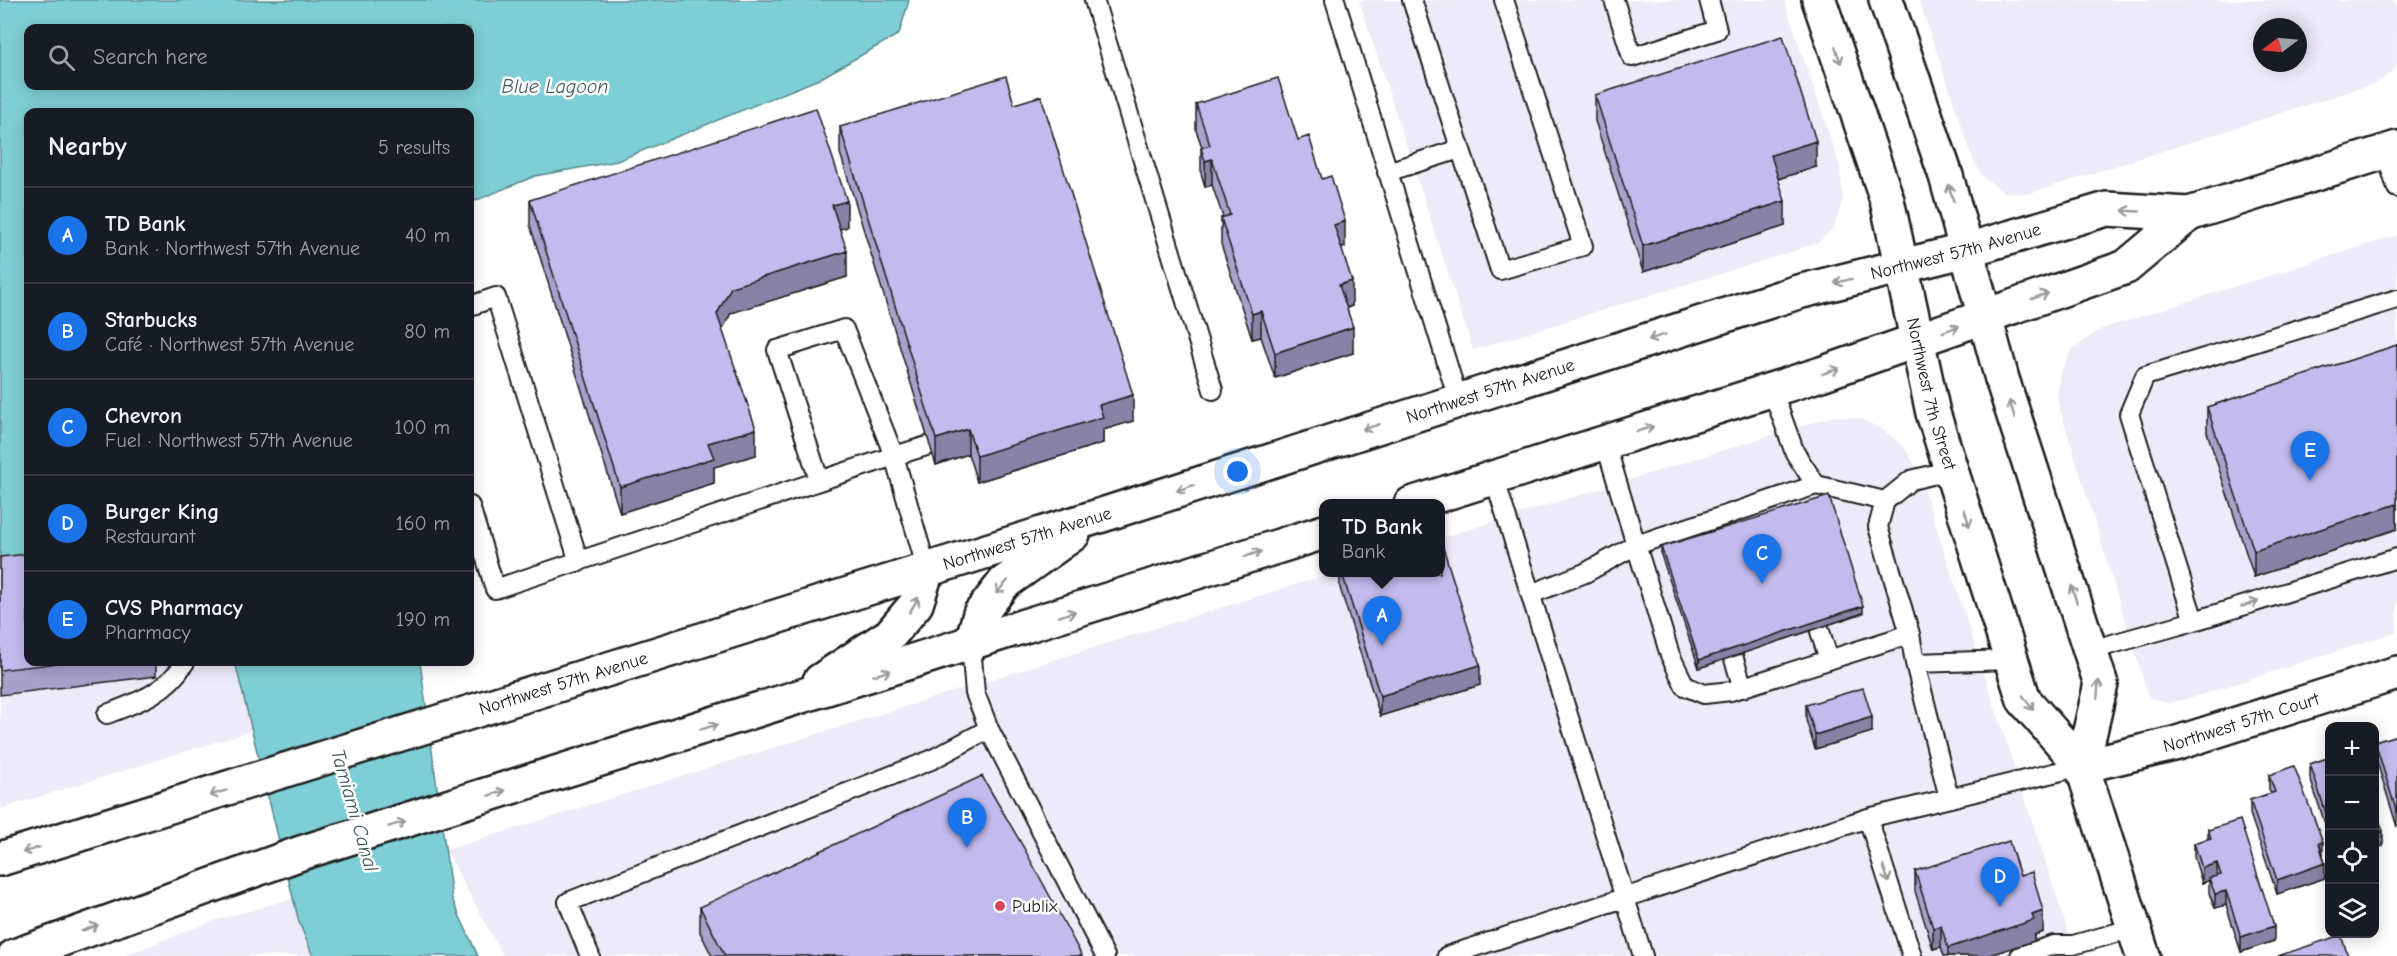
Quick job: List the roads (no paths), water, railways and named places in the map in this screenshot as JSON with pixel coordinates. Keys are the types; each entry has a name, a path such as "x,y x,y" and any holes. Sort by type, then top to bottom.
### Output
{"main road":[{"name":"Northwest 7th Street","path":"1819,0 1887,200 1933,413 2024,700 2082,766 2138,942"},
{"path":"1886,0 1946,176 2006,390 2101,684 2082,766"},
{"path":"1426,499 1772,390 2126,267 2189,214 2391,150"},
{"name":"Northwest 57th Avenue","path":"0,859 1100,516 1458,399 1798,292 1967,250 2107,209 2189,214"},
{"path":"970,645 980,614 1004,583 1100,516"},
{"path":"15,956 301,853 786,703 1319,533"},
{"path":"786,703 890,635 916,604 927,570"},
{"name":"Northwest 57th Court","path":"2082,766 2174,744 2397,673"}],"lane":[{"path":"1094,0 1213,390"},
{"path":"1335,0 1458,399"},
{"path":"1412,0 1500,270 1583,246 1504,0"},
{"path":"1614,0 1632,57 1717,30 1709,0"},
{"path":"1387,172 1460,149"},
{"path":"2391,150 2397,188"},
{"path":"474,305 496,297 579,562"},
{"path":"2194,621 2129,414 2145,376 2397,300"},
{"path":"819,480 777,350 844,329 894,456 927,570"},
{"path":"1772,390 1796,453 1816,485"},
{"path":"1605,442 1670,655 1685,686 1704,693 1743,688 1910,634"},
{"path":"474,519 495,589 930,445"},
{"path":"1949,798 1915,663 1910,634 1878,527 1885,501 1911,480 1952,470"},
{"path":"1494,477 1643,956"},
{"path":"1531,594 1585,573 1635,545 1816,485 1885,501"},
{"path":"1777,497 1783,518"},
{"path":"1692,525 1698,544"},
{"path":"2091,650 2194,621 2397,558"},
{"path":"1819,628 1829,660"},
{"path":"970,645 975,693 989,729 1105,956"},
{"path":"1733,656 1743,688"},
{"path":"1915,663 2012,660"},
{"path":"107,714 159,692 177,675 183,666"},
{"path":"590,956 568,902 931,760 989,729"},
{"path":"1447,956 1624,896 1868,818 2082,766"},
{"path":"1868,818 1912,956"},
{"path":"2020,956 2054,945 2138,942"}],"water":[{"name":"Blue Lagoon","path":"0,0 909,0 899,34 819,79 617,161 535,176 474,201 474,108 24,108 24,555 0,558"},
{"name":"Tamiami Canal","path":"236,666 421,666 452,899 478,956 313,956 299,922"}],"place":[{"name":"CVS Pharmacy","path":"2310,481"},
{"name":"Chevron","path":"1762,584"},
{"name":"TD Bank","path":"1382,646"},
{"name":"Starbucks","path":"967,848"},
{"name":"Publix","path":"1000,906"},
{"name":"Burger King","path":"2000,907"}]}
